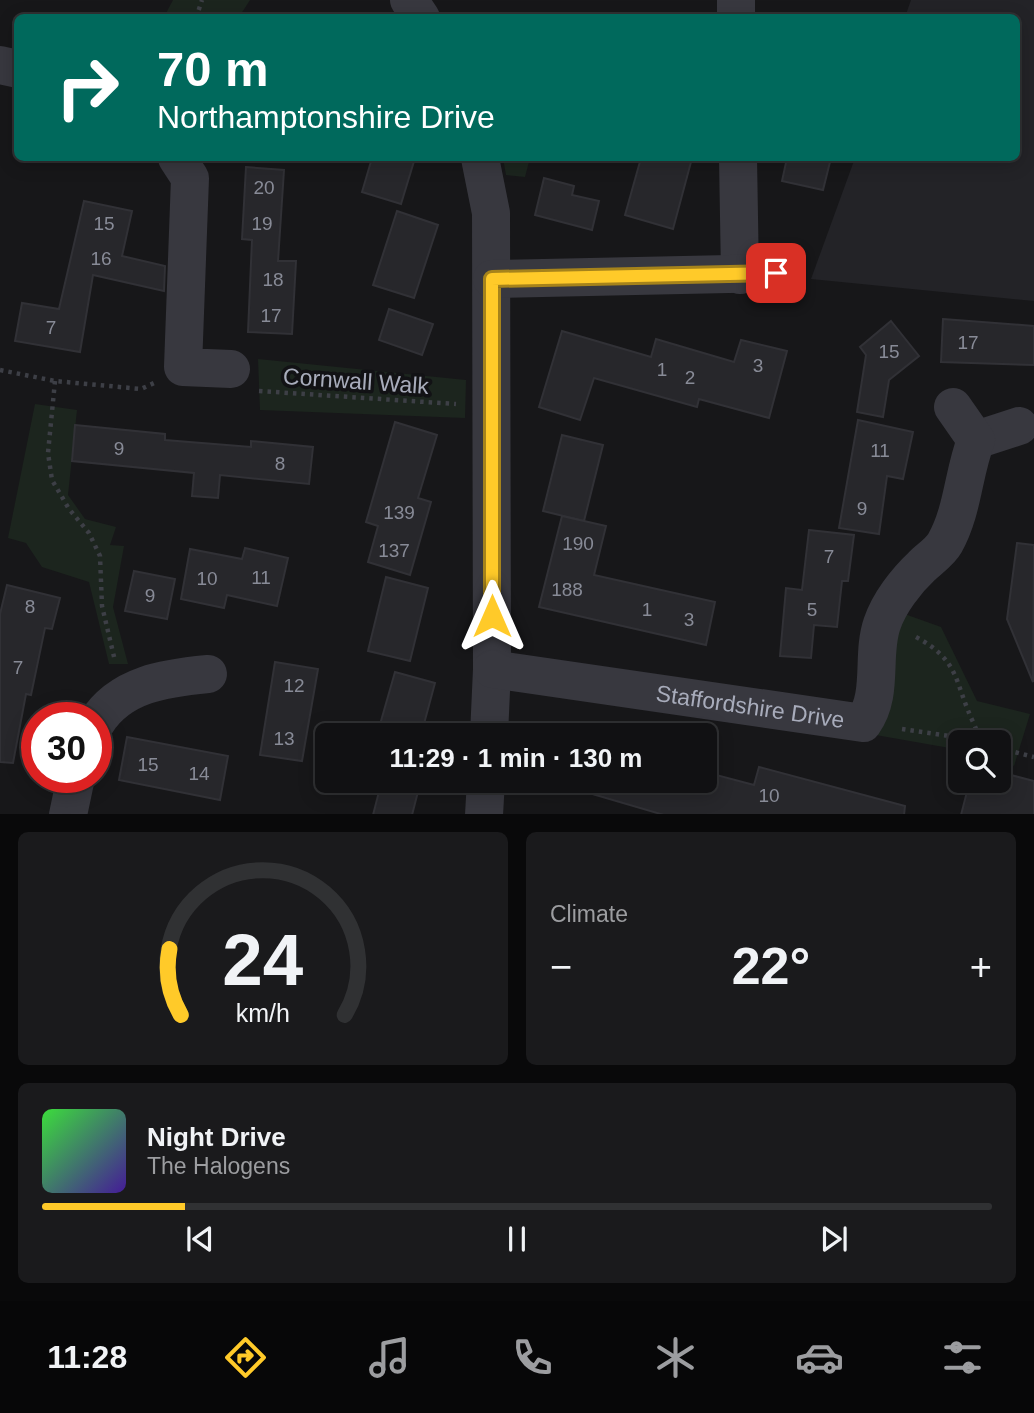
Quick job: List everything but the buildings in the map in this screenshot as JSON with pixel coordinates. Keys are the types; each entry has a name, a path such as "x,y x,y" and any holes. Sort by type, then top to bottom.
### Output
{"street":[{"path":"179,161 190,178 183,367 231,369"},
{"path":"481,161 491,212 492,669 490,723"},
{"path":"492,279 758,274 739,161"},
{"path":"953,407 975,440 1019,426"},
{"name":"Staffordshire Drive","path":"492,669 863,723 871,712 882,624 908,579 943,547 966,485 968,459 975,440"},
{"path":"112,704 125,693 167,678 209,675"},
{"path":"68,814 73,793"},
{"path":"484,814 485,793"}],"path":[{"path":"0,370 55,381 141,389 183,367"},
{"name":"Cornwall Walk","path":"231,369 244,390 436,405 490,404"},
{"path":"55,381 48,453 52,480 69,509 89,533 100,556 102,606 109,641 125,693"},
{"path":"882,624 917,637 941,652 956,673 966,708 977,730"},
{"path":"863,723 948,736"},
{"path":"1011,751 1034,757"}],"shaded area":[{"path":"173,0 250,0 241,14 166,14"},
{"path":"911,0 1034,0 1034,301 811,279 854,161 1020,161 1020,14 906,14"},
{"path":"504,161 529,161 525,177 506,175"},
{"path":"258,359 466,380 465,418 260,410"},
{"path":"35,404 77,410 68,495 85,519 116,527 110,545 124,546 113,607 128,664 109,664 89,582 42,567 26,543 8,538"},
{"path":"899,612 941,627 977,701 1030,714 1014,766 1011,765 1011,730 948,730 948,748 870,734"}],"route":[{"path":"492,616 492,279 776,273"}]}
